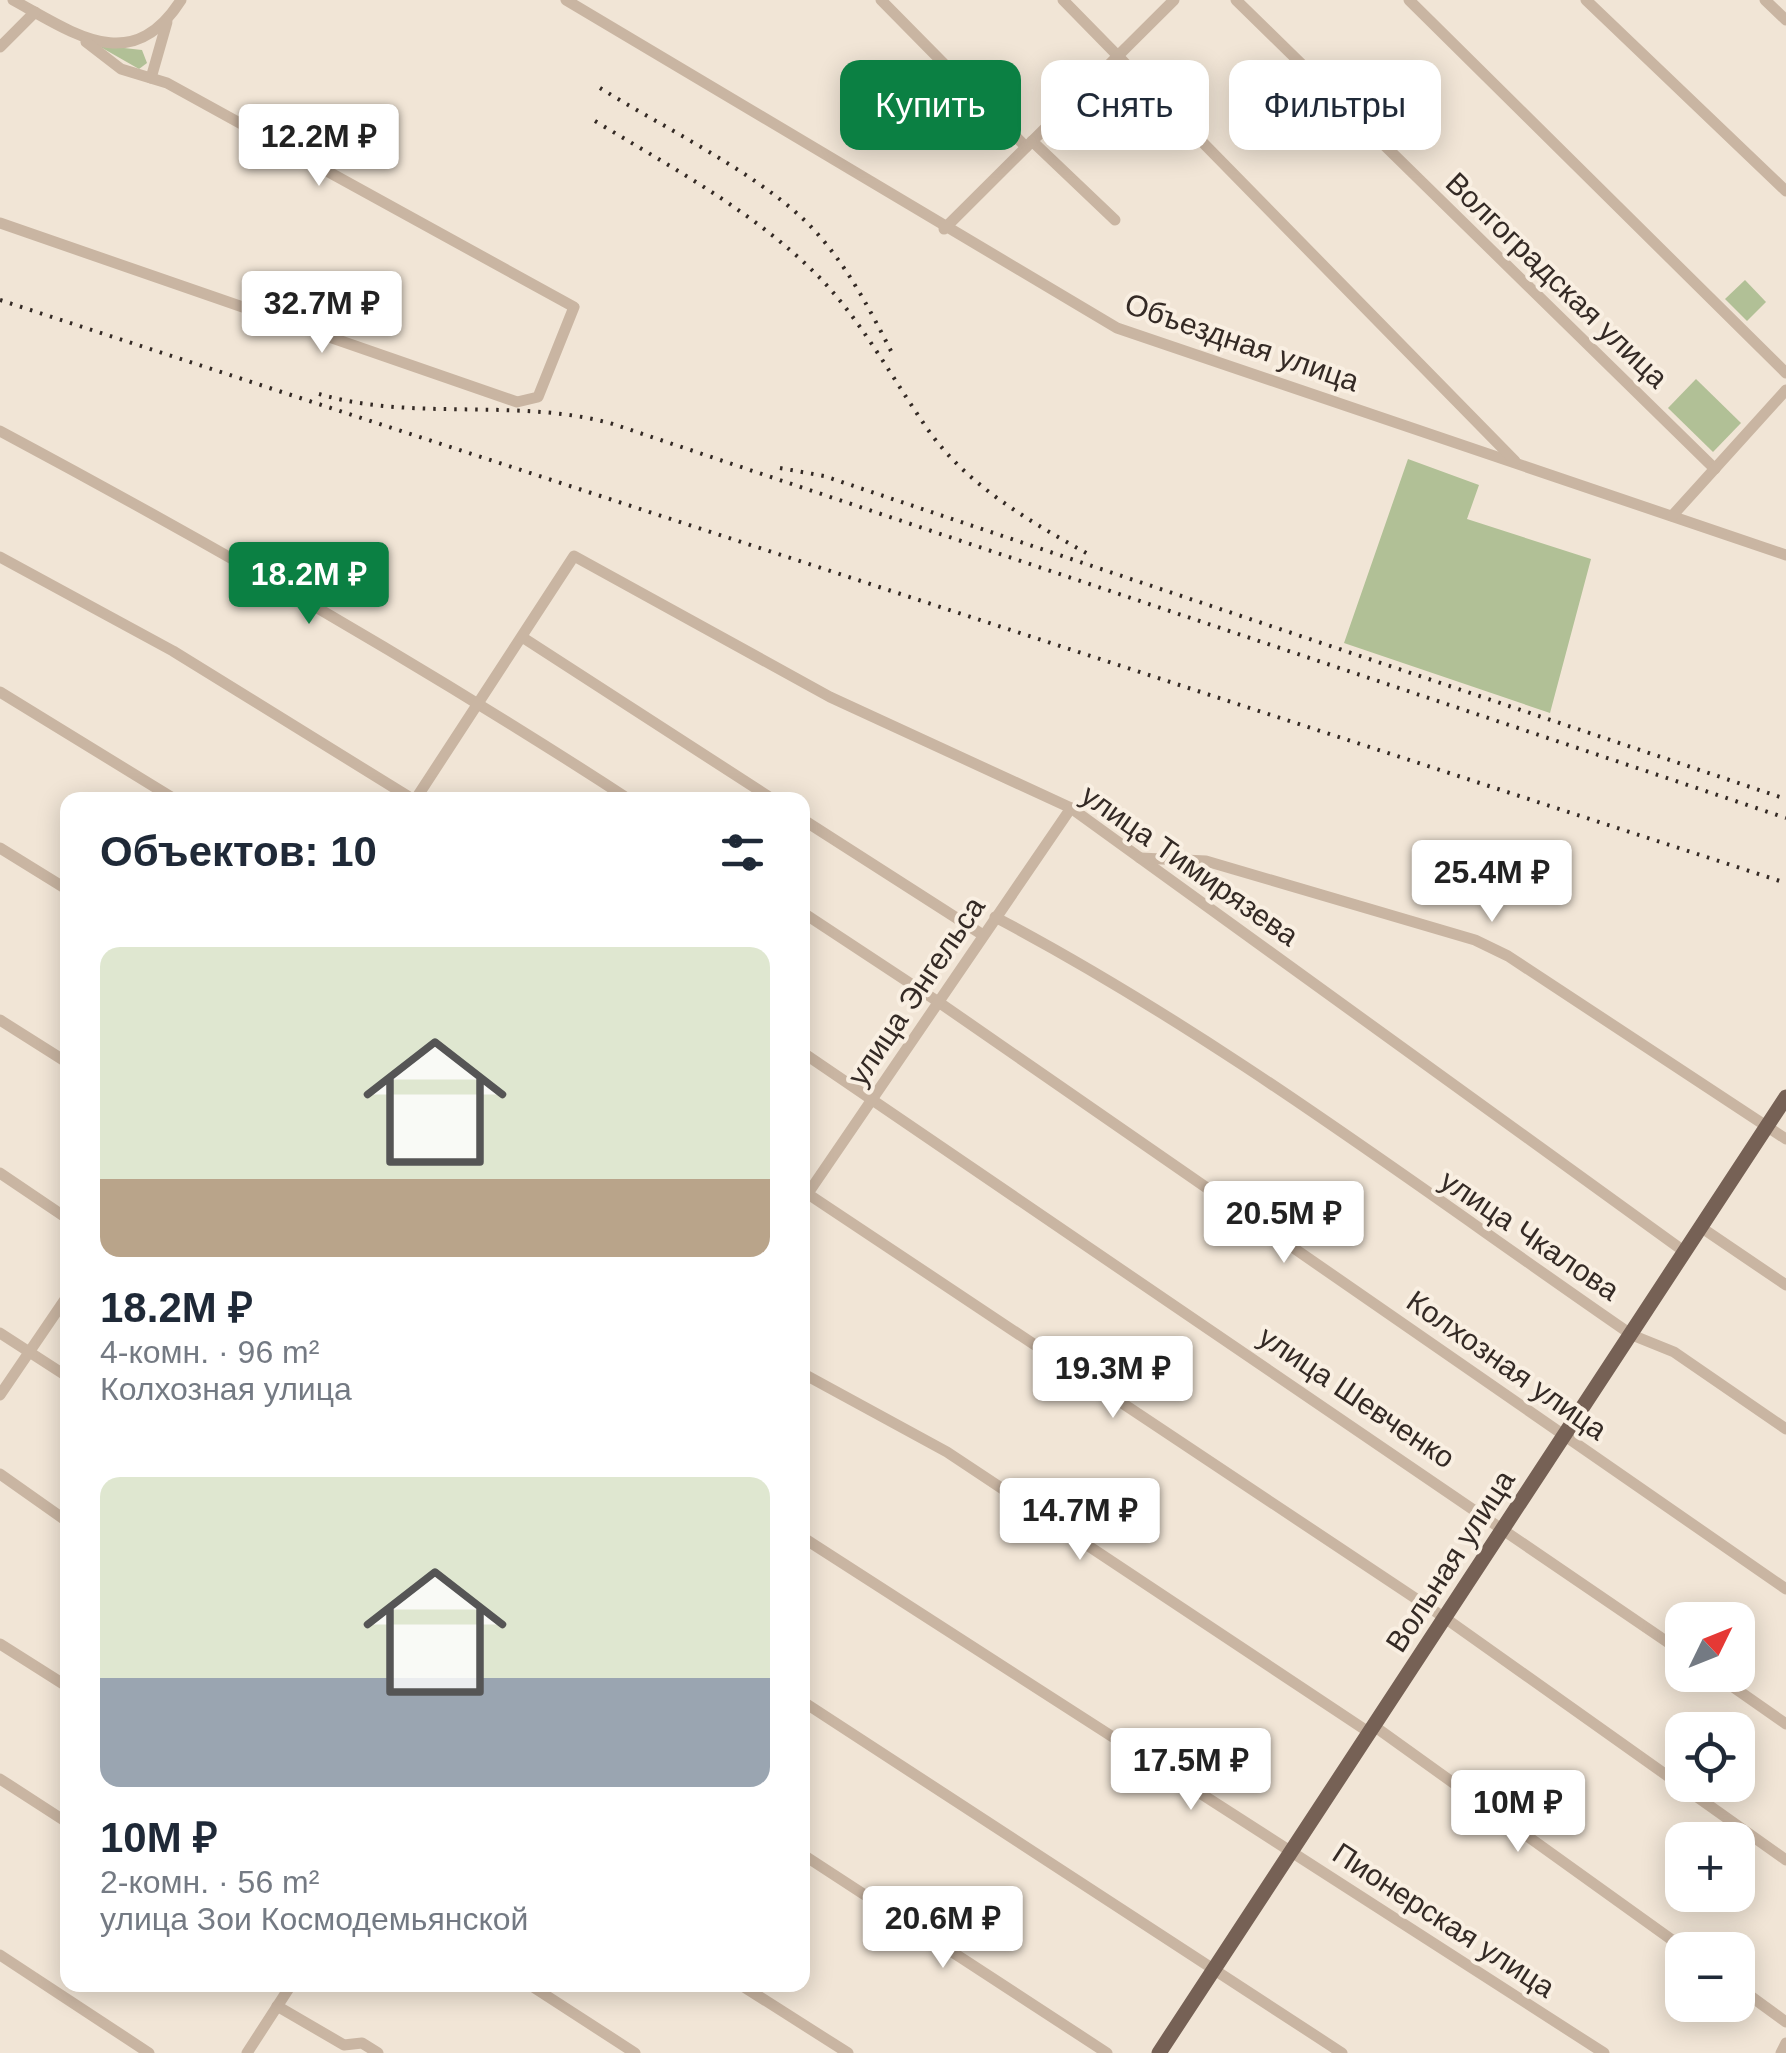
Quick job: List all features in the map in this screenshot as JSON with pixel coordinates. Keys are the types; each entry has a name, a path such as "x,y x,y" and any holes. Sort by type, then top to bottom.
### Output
{"main road":[{"name":"Вольная улица","path":"1159,2053 1786,1098"}],"street":[{"path":"0,222 517,402 538,397 574,307 398,207 151,78 121,69 86,42 14,0"},
{"path":"151,78 167,22 181,0"},
{"name":"Объездная улица","path":"566,0 944,229 1117,328 1786,555"},
{"path":"881,0 1029,144 1115,220"},
{"path":"1063,0 1519,465"},
{"path":"944,229 1174,0"},
{"name":"Волгоградская улица","path":"1236,0 1715,469"},
{"path":"1409,0 1786,373"},
{"path":"1586,0 1786,191"},
{"path":"1764,0 1786,20"},
{"path":"0,47 34,12"},
{"path":"86,42 144,41 167,22"},
{"path":"1672,516 1786,390"},
{"path":"0,431 141,506 480,702 618,792"},
{"name":"улица Тимирязева","path":"522,637 574,556 830,696 1071,808 1685,1252"},
{"path":"0,557 173,651 401,792"},
{"path":"419,792 522,637 762,792"},
{"path":"0,692 163,792"},
{"name":"улица Энгельса","path":"810,1187 1071,808"},
{"path":"810,824 983,935"},
{"path":"0,848 60,885"},
{"path":"1140,858 1206,861 1475,940 1508,956 1786,1139"},
{"name":"Колхозная улица","path":"810,917 938,1000 1786,1588"},
{"name":"улица Чкалова","path":"995,917 1066,954 1200,1039 1632,1334 1674,1352 1786,1429"},
{"path":"0,1020 60,1059"},
{"name":"улица Шевченко","path":"810,1057 1665,1640"},
{"path":"0,1172 60,1213"},
{"path":"810,1199 1445,1618 1786,1860"},
{"path":"1702,1228 1786,1285"},
{"path":"0,1394 60,1306"},
{"path":"0,1333 60,1372"},
{"path":"810,1377 947,1452 1372,1730 1665,1935"},
{"path":"0,1474 60,1516"},
{"name":"Пионерская улица","path":"810,1543 1604,2053"},
{"path":"0,1644 60,1682"},
{"path":"1740,1692 1786,1724"},
{"path":"810,1707 1342,2053"},
{"path":"0,1779 60,1818"},
{"path":"810,1859 1107,2053"},
{"path":"0,1955 149,2053"},
{"path":"247,2053 286,1992"},
{"path":"541,1992 635,2053"},
{"path":"752,1992 848,2053"},
{"path":"1755,1999 1786,2022"},
{"path":"277,2006 344,2046 362,2043 378,2053"},
{"path":"1781,2053 1786,2043"}],"green space":[{"path":"97,45 142,50 147,63 139,69"},
{"path":"1745,280 1766,302 1747,321 1725,299"},
{"path":"1696,379 1741,423 1713,452 1668,408"},
{"path":"1408,459 1479,485 1467,519 1591,559 1550,713 1344,643"}],"railway":[{"path":"600,88 731,165 801,217 841,263 891,351"},
{"path":"595,121 713,193 795,254 851,315 931,434 964,471 1003,502 1088,554"},
{"path":"0,300 1786,883"},
{"path":"319,394 392,407 540,412 613,424 1786,818"},
{"path":"780,468 824,476 1786,799"}]}
